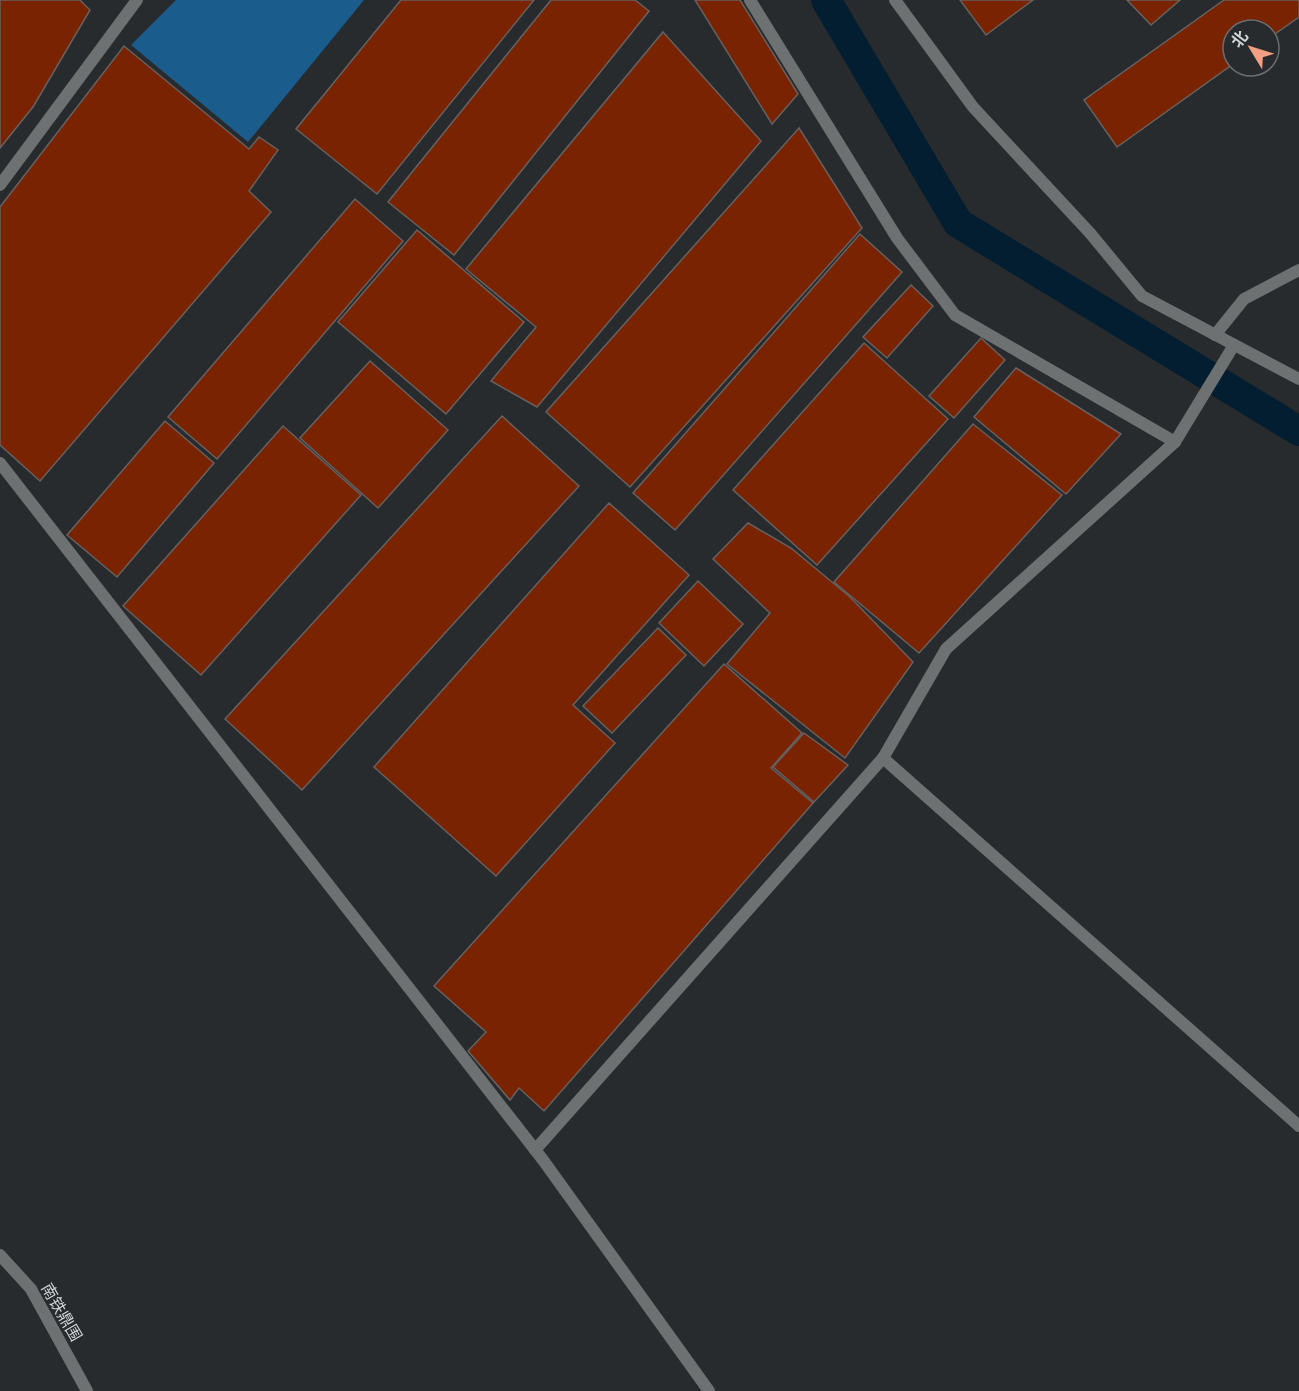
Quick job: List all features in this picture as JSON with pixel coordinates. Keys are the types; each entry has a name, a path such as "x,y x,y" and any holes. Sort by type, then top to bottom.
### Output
{"street":[{"path":"0,185 137,0"},
{"path":"750,0 897,238 955,315 1175,442"},
{"path":"895,0 973,107 1090,233 1142,296 1299,379"},
{"path":"1215,335 1244,299 1299,270"},
{"path":"535,1150 883,758 946,649 1175,442 1234,345"},
{"path":"0,463 535,1150 709,1391"},
{"path":"883,758 1299,1126"},
{"name":"南铁鼎围","path":"0,1255 31,1288 87,1391"}],"shaded area":[{"path":"176,0 364,0 248,142 131,45"}],"building":[{"path":"0,0 80,0 90,10 33,107 0,148"},
{"path":"401,0 534,0 377,194 296,129"},
{"path":"551,0 635,0 649,11 454,255 388,202"},
{"path":"695,0 740,0 798,94 772,124"},
{"path":"960,0 1033,0 986,35"},
{"path":"1127,0 1180,0 1151,25"},
{"path":"1224,0 1299,0 1299,17 1281,30 1281,18 1221,18 1221,73 1117,147 1084,100"},
{"path":"663,32 761,141 537,407 491,381 536,327 466,269"},
{"path":"124,46 249,149 259,137 278,150 249,191 271,212 40,481 0,445 0,207"},
{"path":"799,128 862,228 630,487 546,412"},
{"path":"355,199 403,241 217,459 168,417"},
{"path":"417,230 524,322 446,414 338,322"},
{"path":"860,234 902,272 675,530 633,493"},
{"path":"911,285 933,306 887,358 863,337"},
{"path":"981,338 1005,360 954,418 929,396"},
{"path":"864,343 948,419 817,565 733,490"},
{"path":"370,361 448,430 378,508 300,438"},
{"path":"1016,368 1121,434 1066,494 974,417"},
{"path":"502,416 579,486 302,790 225,719"},
{"path":"165,421 214,463 117,577 67,535"},
{"path":"973,424 1062,495 919,653 834,582"},
{"path":"283,426 361,495 201,675 123,606"},
{"path":"609,503 689,575 573,705 615,743 496,876 374,767"},
{"path":"748,523 791,548 850,597 913,662 845,758 727,664 770,613 713,559"},
{"path":"698,581 743,624 704,666 659,623"},
{"path":"658,628 686,655 612,733 583,706"},
{"path":"724,664 802,733 771,768 813,803 544,1111 519,1088 510,1100 468,1051 486,1032 434,986"},
{"path":"804,733 848,765 814,802 773,767"}],"waterway":[{"path":"826,0 958,223 1299,431"}]}
